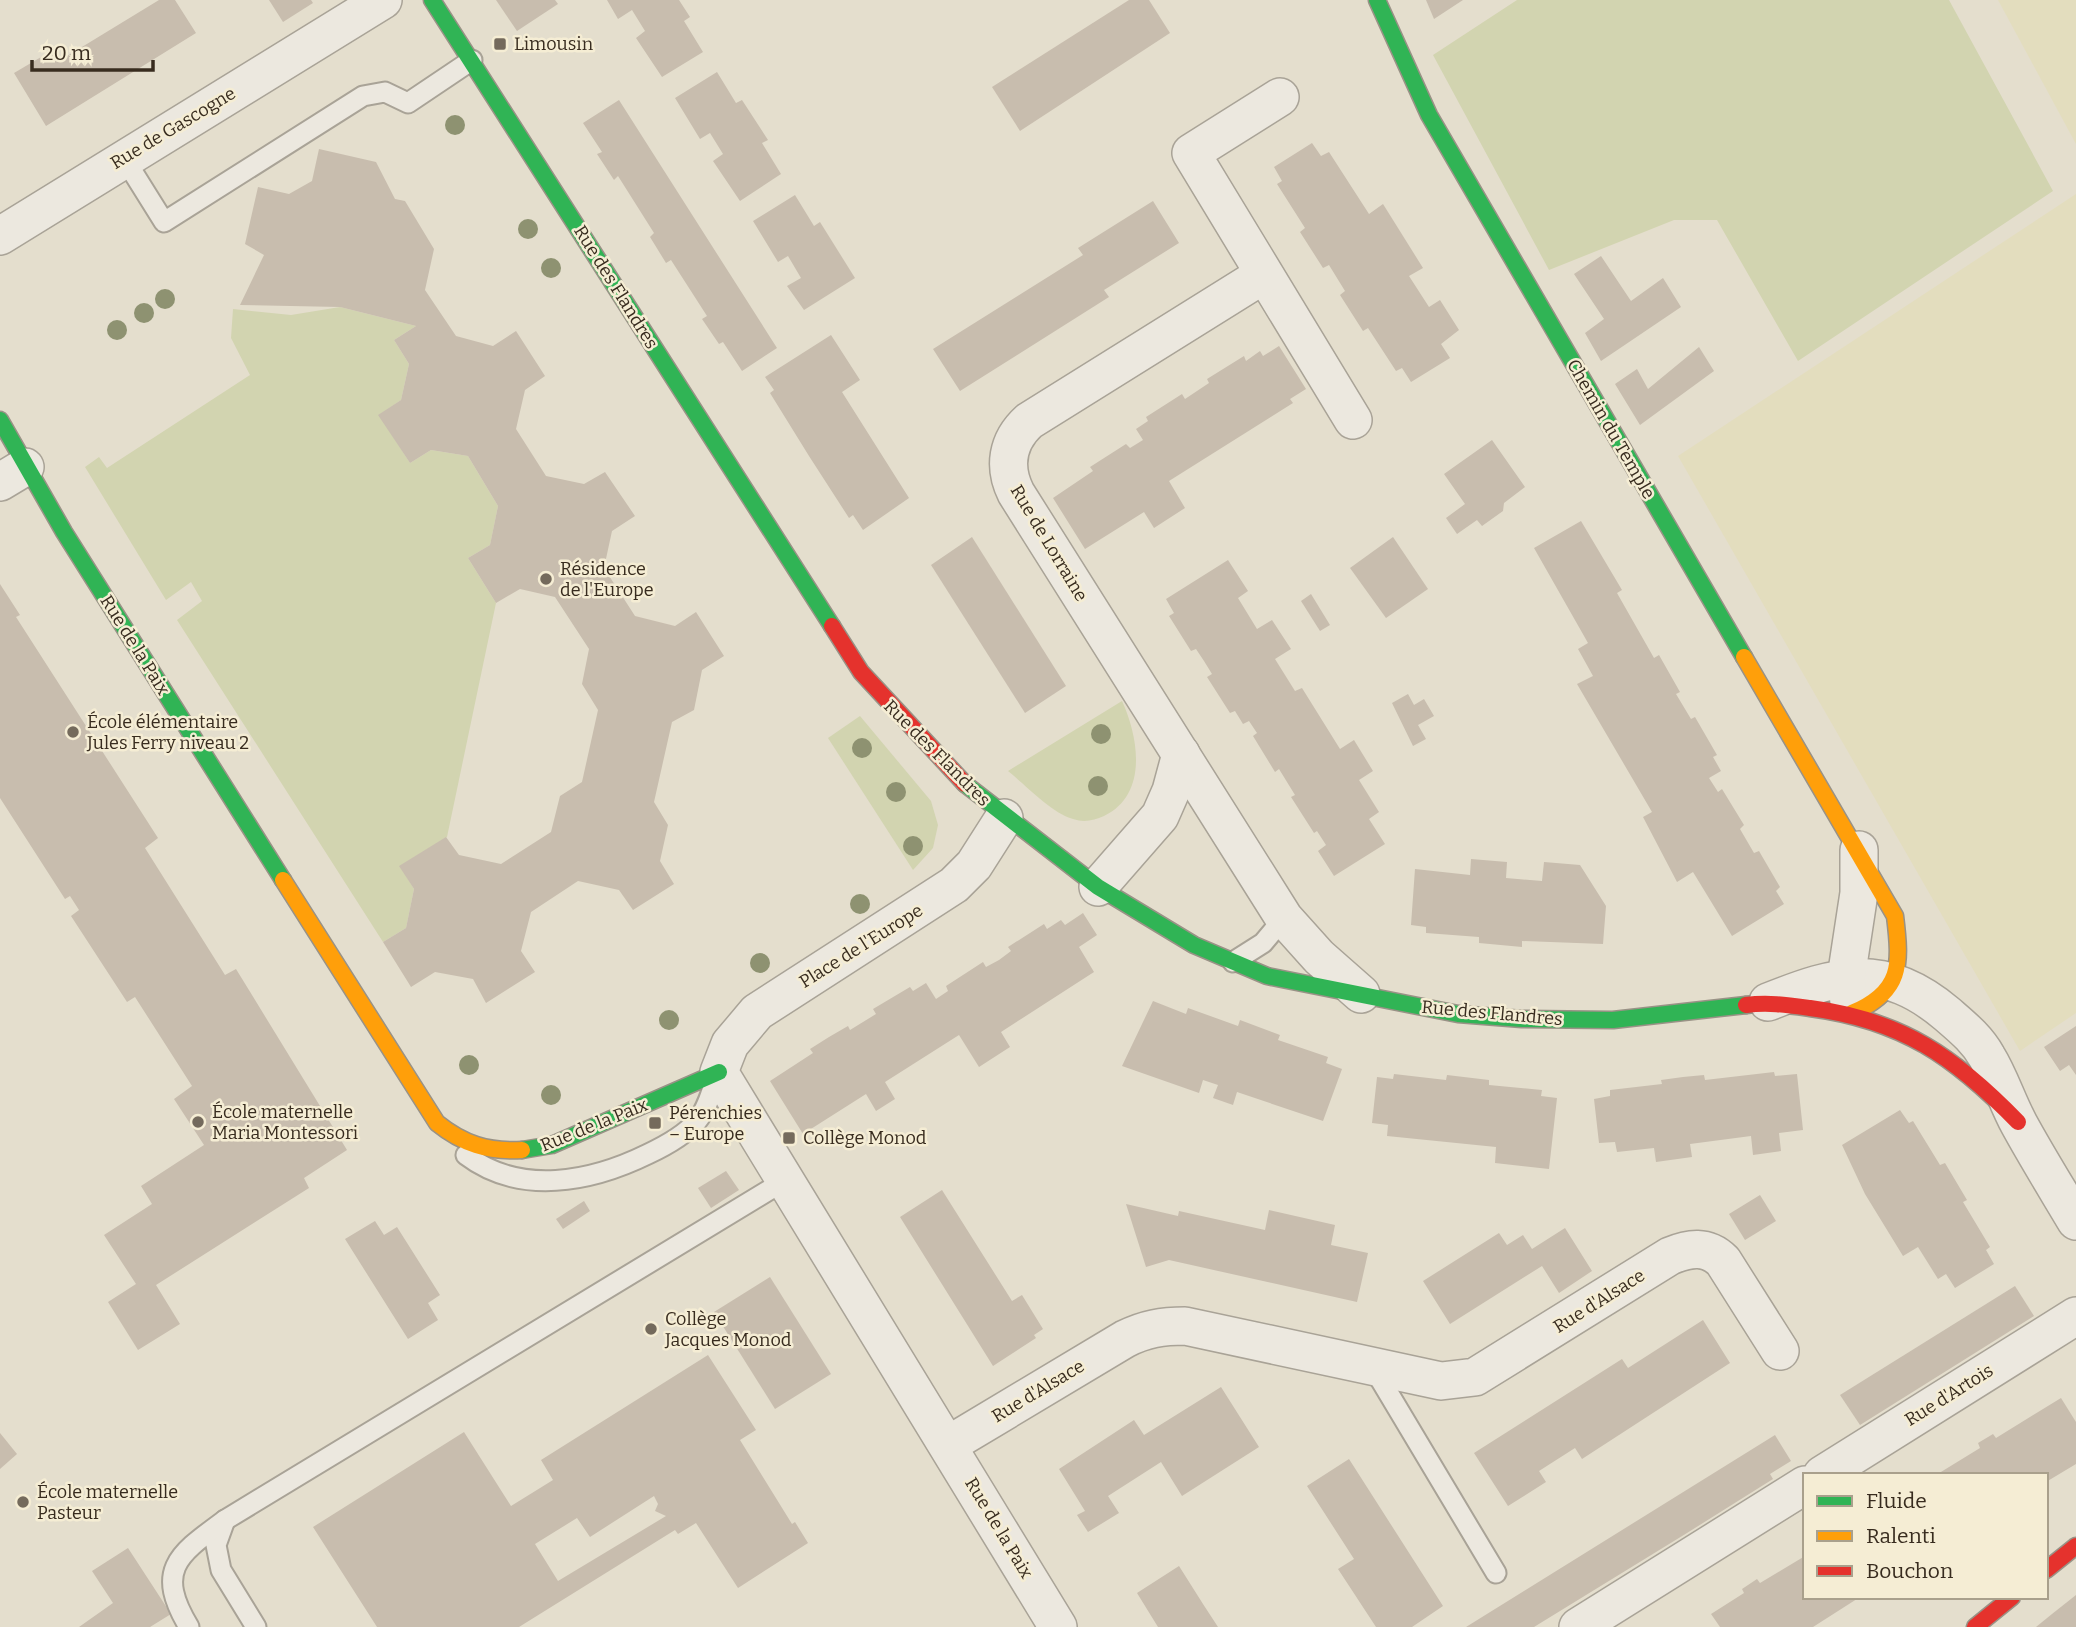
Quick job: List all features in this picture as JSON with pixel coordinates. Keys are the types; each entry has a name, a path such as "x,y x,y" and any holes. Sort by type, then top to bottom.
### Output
{"street":[{"name":"Rue de Gascogne","path":"0,236 383,0"},
{"name":"Rue des Flandres","path":"432,0 841,645 882,698 971,790 1004,818 1098,887 1175,935 1232,963 1267,976 1458,1014 1556,1020 1646,1018 1768,1002 1811,985 1846,978"},
{"name":"Chemin du Temple","path":"1377,0 1429,115 1895,916 1898,962 1894,982"},
{"path":"1280,97 1191,153 1353,420"},
{"name":"Rue de Lorraine","path":"1263,275 1029,421 1013,441 1008,470 1016,493 1284,918 1319,957 1361,994"},
{"name":"Rue de la Paix","path":"0,420 12,474 437,1123 456,1138 478,1147 505,1152 535,1149 552,1145 719,1072 1058,1627"},
{"path":"1098,887 1160,816 1171,791 1181,754"},
{"path":"1160,816 1189,808 1219,814"},
{"name":"Place de l'Europe","path":"719,1072 730,1044 757,1012 954,885 974,865 1004,818"},
{"path":"1852,1013 1846,978 1859,894 1859,850"},
{"path":"1846,978 1894,982 1933,1003 1978,1042 2018,1122 2076,1222"},
{"path":"1852,1013 1882,999 1894,982"},
{"name":"Rue des Flandres","path":"1768,1002 1852,1013"},
{"path":"1852,1013 1881,1022 1934,1049 1984,1087 2018,1122"},
{"name":"Rue d'Alsace","path":"948,1445 1143,1330 1185,1326 1374,1369 1441,1381 1475,1377 1670,1256 1691,1249 1709,1252 1723,1261 1780,1352"},
{"name":"Rue d'Artois","path":"1825,1473 2076,1316"},
{"path":"1578,1627 1803,1486"},
{"path":"2048,1568 2076,1546"},
{"path":"1975,1627 2010,1599"}],"lane":[{"path":"124,158 164,222 363,96 385,92 408,103 472,60"},
{"path":"1232,963 1263,943 1284,918"},
{"path":"437,1123 459,1150 476,1163 506,1176 538,1180 589,1177 621,1167 687,1132 703,1113 719,1072"},
{"path":"189,1627 173,1588 173,1566 191,1545 225,1520 784,1181"},
{"path":"1374,1369 1496,1573"},
{"path":"225,1520 216,1545 221,1570 256,1627"}],"shaded area":[{"path":"1998,0 2076,0 2076,144"},
{"path":"2076,194 2076,1013 2020,1051 1678,456"}],"green space":[{"path":"1517,0 1949,0 2053,191 1798,361 1717,220 1674,220 1549,270 1433,55"},
{"path":"340,307 416,326 394,340 409,364 401,400 379,415 410,463 431,450 468,456 498,506 490,545 468,558 496,603 447,837 400,866 414,889 406,928 383,942 177,620 202,601 191,582 166,600 85,467 99,457 107,468 250,375 231,338 233,309 291,315"},
{"path":"1122,701 1133,732 1136,764 1134,780 1118,807 1104,816 1085,821 1064,816 1008,771"},
{"path":"860,716 931,801 938,825 933,848 913,870 828,738"}],"building":[{"path":"159,0 175,0 196,33 46,126 14,73 53,50 59,61"},
{"path":"269,0 311,0 313,3 283,22"},
{"path":"496,0 555,0 558,4 517,31"},
{"path":"607,0 679,0 690,17 684,21 703,52 662,77 636,38 645,31 632,10 618,19"},
{"path":"1129,0 1149,0 1170,33 1020,131 992,87"},
{"path":"1426,0 1463,0 1434,19"},
{"path":"717,72 736,103 742,100 768,140 762,143 781,174 740,201 713,161 723,154 710,133 700,139 675,98"},
{"path":"619,100 777,348 742,371 723,342 719,344 702,319 707,316 671,260 666,263 650,237 654,233 618,176 614,180 597,154 602,152 583,123"},
{"path":"1312,143 1321,156 1329,152 1369,214 1383,204 1423,268 1409,276 1429,307 1440,300 1459,330 1441,344 1450,358 1411,382 1402,368 1396,371 1368,328 1363,331 1340,295 1345,291 1329,265 1323,268 1300,232 1305,228 1277,184 1282,181 1274,167"},
{"name":"Résidence de l'Europe","path":"319,149 376,162 395,199 405,201 434,249 425,290 456,336 493,346 516,331 545,376 525,390 516,429 546,476 584,484 605,472 635,516 612,531 604,568 635,616 675,626 696,612 724,656 702,670 694,710 672,722 654,802 668,825 660,861 674,884 633,910 619,890 578,881 531,912 521,951 535,972 486,1003 473,979 435,972 411,987 383,942 406,928 414,889 399,866 446,837 459,855 501,864 551,832 560,796 582,782 598,710 582,684 589,649 555,597 520,589 496,603 468,558 490,545 498,506 468,456 431,450 410,463 378,415 401,400 409,364 394,340 416,326 340,307 240,305 264,255 245,244 258,187 289,194 312,181"},
{"path":"795,195 814,226 820,222 855,278 804,310 787,286 801,278 788,256 778,262 753,221"},
{"path":"1153,201 1179,243 1104,290 1109,297 960,391 933,349 1083,255 1078,248"},
{"path":"1601,256 1631,301 1663,278 1681,307 1601,361 1585,333 1604,319 1574,274"},
{"path":"831,335 860,380 842,392 909,498 863,530 853,515 849,518 809,456 770,393 774,390 765,377"},
{"path":"1279,346 1306,389 1290,399 1293,403 1169,481 1185,508 1154,528 1144,512 1085,549 1053,498 1093,471 1090,467 1126,444 1130,448 1143,440 1136,429 1148,421 1146,417 1182,394 1185,399 1209,383 1207,379 1244,356 1246,361 1260,351 1263,356"},
{"path":"1699,347 1714,371 1640,425 1615,384 1637,369 1648,389"},
{"path":"1492,440 1525,487 1504,503 1503,511 1482,526 1477,520 1457,534 1446,518 1465,504 1444,474"},
{"path":"1581,521 1622,590 1617,593 1654,658 1659,655 1680,692 1676,694 1691,719 1695,717 1717,755 1713,757 1721,771 1709,778 1718,792 1722,789 1744,825 1740,829 1754,853 1759,851 1780,887 1776,891 1784,904 1732,936 1693,872 1677,882 1643,817 1652,812 1577,684 1593,676 1578,649 1588,643 1534,548"},
{"path":"972,537 1066,686 1025,713 931,565"},
{"path":"1393,537 1428,589 1386,618 1350,568"},
{"path":"1228,560 1248,591 1238,598 1257,629 1272,620 1291,649 1275,659 1295,691 1302,688 1340,749 1354,740 1373,771 1359,780 1379,812 1369,819 1385,844 1334,876 1318,851 1326,845 1317,831 1314,833 1291,797 1295,795 1279,769 1275,772 1253,736 1257,733 1249,721 1243,724 1235,711 1230,713 1207,677 1212,674 1204,661 1196,649 1191,651 1169,616 1174,613 1166,599"},
{"path":"0,584 20,615 16,617 158,838 145,848 225,975 236,969 347,1150 304,1178 309,1188 156,1285 180,1324 138,1350 108,1302 136,1284 104,1235 152,1204 141,1186 204,1145 174,1099 192,1086 135,997 127,1002 71,916 79,910 70,896 65,899 0,798"},
{"path":"1311,594 1330,625 1320,631 1301,601"},
{"path":"1408,694 1414,705 1424,699 1434,716 1418,725 1426,739 1413,746 1392,703"},
{"path":"1471,859 1507,862 1506,878 1542,881 1544,862 1580,865 1606,906 1603,944 1522,941 1522,947 1479,943 1479,937 1426,933 1426,927 1411,925 1415,869 1470,875"},
{"path":"1083,913 1097,935 1079,947 1094,972 1001,1032 1010,1047 979,1067 959,1035 885,1082 895,1099 876,1111 866,1094 803,1134 770,1081 813,1053 810,1049 848,1026 850,1030 876,1014 873,1009 910,987 913,991 926,983 936,999 948,991 946,986 983,962 986,967 999,960 1011,951 1008,947 1044,924 1047,929 1061,920 1065,925"},
{"path":"1153,1001 1186,1014 1188,1008 1238,1026 1240,1020 1280,1035 1278,1040 1328,1057 1326,1063 1342,1069 1323,1121 1237,1092 1233,1105 1213,1098 1218,1085 1203,1080 1199,1093 1122,1066"},
{"path":"2076,1026 2076,1075 2069,1065 2060,1071 2044,1047"},
{"path":"1774,1072 1775,1076 1797,1074 1803,1130 1779,1133 1781,1151 1753,1155 1751,1136 1690,1144 1692,1157 1656,1162 1654,1148 1617,1152 1615,1142 1599,1143 1594,1099 1610,1096 1610,1090 1662,1084 1661,1080 1683,1077 1704,1075 1705,1080"},
{"path":"1394,1074 1446,1080 1447,1075 1489,1080 1489,1085 1542,1090 1541,1096 1557,1098 1549,1169 1495,1163 1496,1147 1387,1136 1388,1125 1372,1123 1377,1077 1393,1079"},
{"path":"1900,1110 1909,1123 1913,1121 1940,1165 1945,1163 1967,1200 1963,1202 1990,1247 1986,1250 1994,1264 1955,1288 1946,1274 1938,1279 1918,1247 1903,1256 1865,1194 1842,1145"},
{"path":"726,1171 739,1190 711,1208 698,1188"},
{"path":"942,1190 1012,1301 1022,1295 1043,1329 1034,1335 1036,1338 993,1366 900,1217"},
{"path":"1760,1195 1776,1221 1745,1240 1729,1214"},
{"path":"584,1201 590,1211 563,1229 556,1219"},
{"path":"1126,1204 1178,1216 1179,1211 1265,1230 1269,1210 1335,1225 1331,1245 1368,1253 1357,1302 1169,1260 1146,1267"},
{"path":"375,1221 384,1235 397,1227 440,1295 428,1303 438,1320 408,1339 345,1239"},
{"path":"1565,1228 1592,1271 1559,1293 1542,1266 1450,1324 1423,1281 1499,1233 1507,1245 1523,1235 1532,1249"},
{"path":"770,1277 831,1374 775,1409 714,1312"},
{"path":"2015,1286 2034,1316 1860,1425 1840,1395"},
{"path":"1703,1320 1730,1363 1582,1459 1575,1448 1539,1471 1546,1482 1508,1506 1474,1453 1622,1359 1628,1368"},
{"path":"708,1355 756,1430 740,1440 792,1524 795,1522 808,1543 738,1588 696,1523 678,1534 675,1530 519,1627 377,1627 313,1527 464,1432 511,1506 553,1480 541,1460","holes":["654,1496 658,1504 655,1511 666,1516 558,1581 535,1544 577,1518 590,1537"]},
{"path":"1221,1387 1259,1447 1182,1496 1161,1462 1108,1496 1119,1513 1088,1532 1077,1515 1085,1511 1059,1469 1134,1420 1144,1435"},
{"path":"2061,1398 2076,1422 2076,1464 2048,1481 2048,1473 1939,1473 1980,1448 1978,1443 1993,1434 1996,1438"},
{"path":"0,1433 17,1454 0,1469"},
{"path":"1775,1435 1791,1461 1770,1474 1773,1479 1687,1533 1534,1627 1466,1627"},
{"path":"1349,1459 1443,1606 1412,1627 1376,1627 1338,1569 1354,1559 1307,1486"},
{"path":"128,1548 171,1614 150,1627 79,1627 113,1603 92,1571"},
{"path":"1803,1557 1803,1599 1857,1599 1813,1627 1720,1627 1711,1614 1744,1593 1742,1589 1757,1579 1760,1583"},
{"path":"1179,1566 1218,1627 1158,1627 1137,1593"},
{"path":"2076,1595 2076,1627 2036,1627 2052,1614"}],"traffic: fast":[{"path":"432,0 832,626"},
{"path":"1377,0 1429,115 1744,657"},
{"path":"0,420 64,532 283,880"},
{"path":"965,784 1098,887 1194,945 1267,976 1458,1014 1522,1019 1613,1020 1746,1005"},
{"path":"522,1150 552,1145 719,1072"}],"traffic: slow":[{"path":"1744,657 1895,916 1898,949 1894,975 1881,996 1852,1013"},
{"path":"283,880 437,1123 476,1145 498,1150 522,1150"}],"traffic: jam":[{"path":"832,626 861,672 965,784"},
{"path":"1746,1005 1810,1008 1843,1014 1900,1032 1925,1045 1972,1078 2018,1122"},
{"path":"2048,1568 2076,1546"},
{"path":"1975,1627 2010,1599"}],"place":[{"name":"Limousin","path":"500,44"},
{"name":"Résidence de l'Europe","path":"546,579"},
{"name":"École élémentaire Jules Ferry niveau 2","path":"73,732"},
{"name":"École maternelle Maria Montessori","path":"198,1122"},
{"name":"Pérenchies – Europe","path":"655,1123"},
{"name":"Collège Monod","path":"789,1138"},
{"name":"Collège Jacques Monod","path":"651,1329"},
{"name":"École maternelle Pasteur","path":"23,1502"}]}
